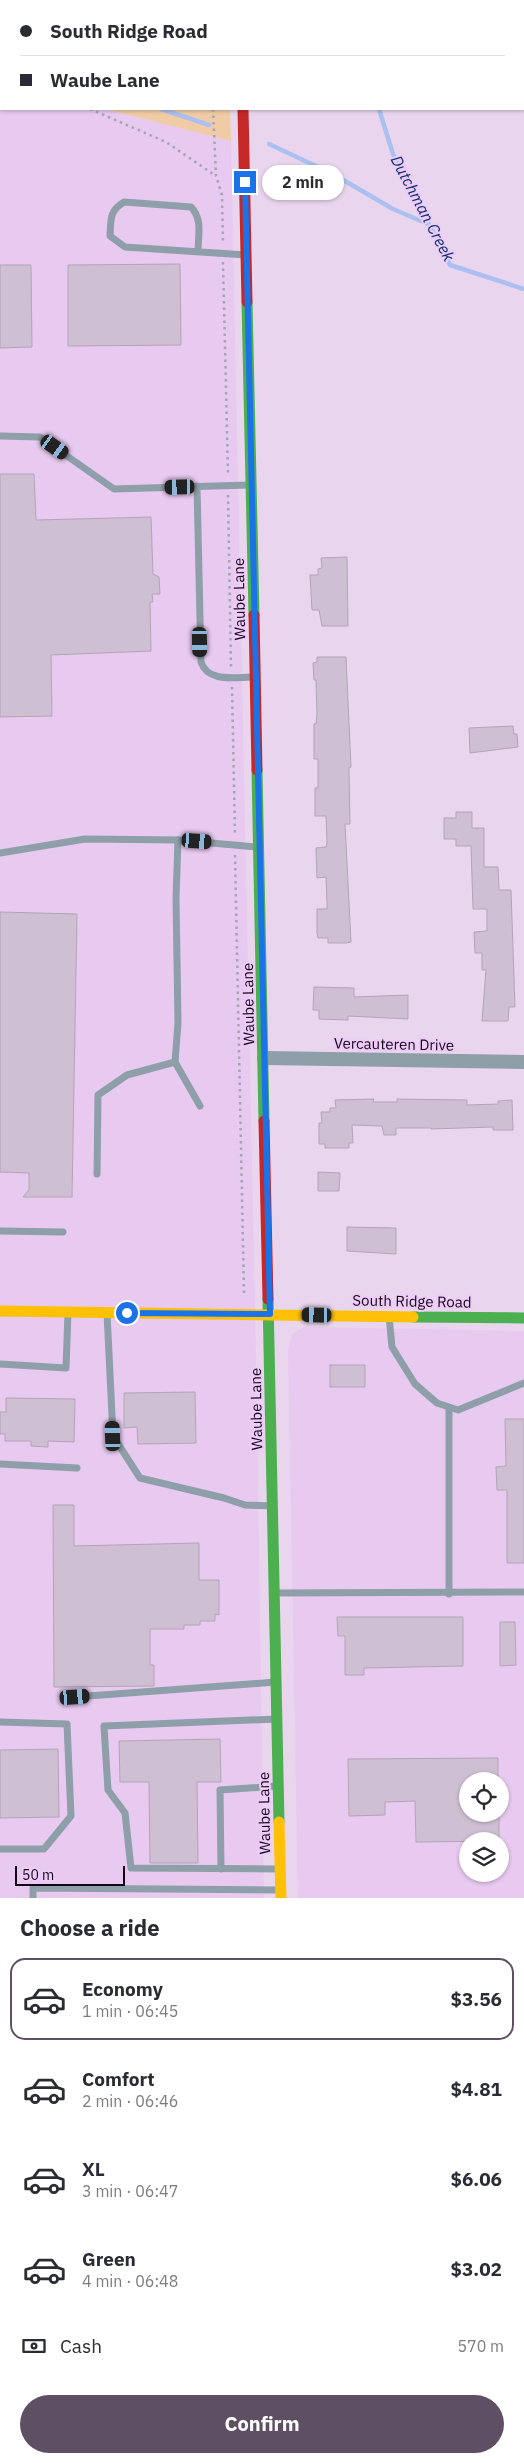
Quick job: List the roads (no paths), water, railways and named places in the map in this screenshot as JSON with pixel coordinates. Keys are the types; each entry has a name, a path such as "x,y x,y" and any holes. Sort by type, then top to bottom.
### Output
{"main road":[{"name":"Waube Lane","path":"243,110 281,1894"},
{"name":"South Ridge Road","path":"0,1311 524,1318"}],"street":[{"name":"Vercauteren Drive","path":"264,1058 524,1062"}],"lane":[{"path":"198,252 199,221 197,213 191,208 124,202 115,208 111,214 110,236 125,248 246,255"},
{"path":"0,436 40,437 114,489 252,485"},
{"path":"197,486 201,662 204,670 211,676 256,678"},
{"path":"0,853 85,839 178,840 260,847"},
{"path":"178,840 176,898 178,1023 175,1062 200,1106"},
{"path":"97,1174 98,1095 127,1075 175,1062"},
{"path":"0,1231 63,1232"},
{"path":"0,1364 66,1368 68,1312"},
{"path":"107,1312 113,1436 140,1478 224,1498 245,1506 273,1506"},
{"path":"389,1316 392,1347 415,1384 436,1404 458,1410 524,1383"},
{"path":"449,1408 449,1594"},
{"path":"0,1464 77,1468"},
{"path":"275,1593 449,1594 524,1592"},
{"path":"75,1697 277,1682"},
{"path":"278,1719 104,1726 108,1790 125,1813 131,1868 280,1869"},
{"path":"0,1722 68,1724 71,1816 44,1849 0,1849"},
{"path":"221,1869 220,1790 279,1786"},
{"path":"33,1898 33,1888 281,1894"}],"waterway":[{"path":"164,110 209,125"},
{"name":"Dutchman Creek","path":"379,110 393,154 450,265 524,289"},
{"path":"269,144 333,174 393,209 428,224"}]}
